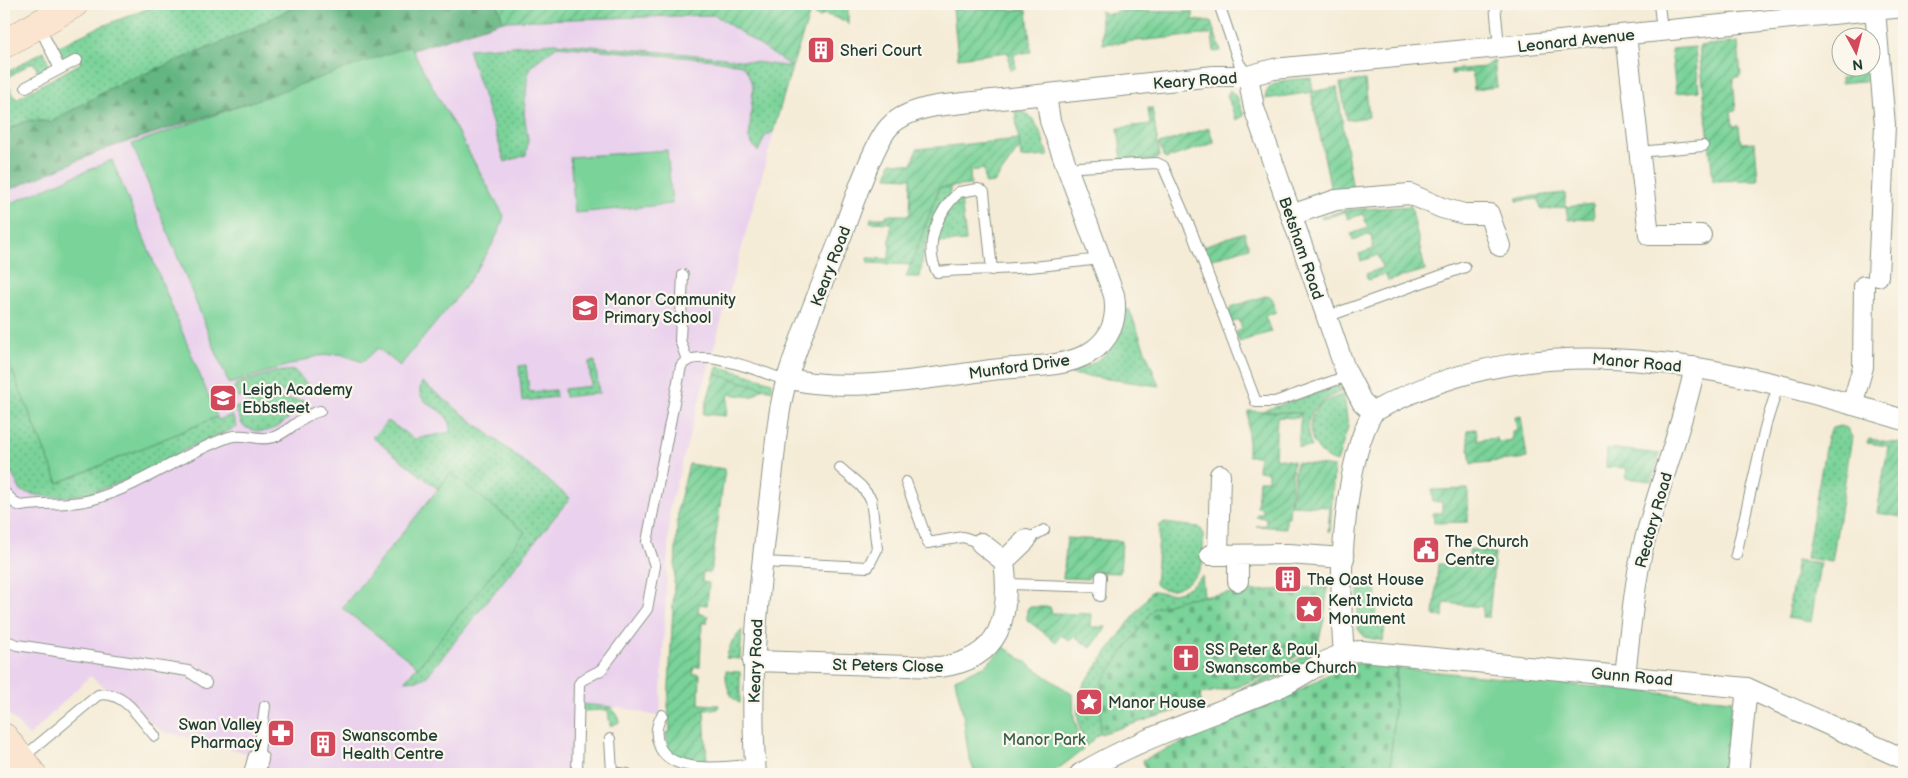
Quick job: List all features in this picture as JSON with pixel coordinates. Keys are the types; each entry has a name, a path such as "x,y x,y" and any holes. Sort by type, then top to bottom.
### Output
{"street":[{"path":"4,44 38,26 56,12 74,4"},
{"name":"Leonard Avenue","path":"1248,76 1274,69 1904,7"},
{"path":"1852,405 1863,367 1885,125 1875,10"},
{"path":"1626,35 1649,235 1701,235"},
{"name":"Keary Road","path":"756,769 753,661 762,562 780,418 787,379 853,205 881,139 888,128 904,116 931,107 1224,75 1248,76"},
{"name":"Betsham Road","path":"1248,76 1254,108 1347,376 1364,404 1373,412"},
{"name":"Munford Drive","path":"787,379 814,383 881,383 1077,358 1102,342 1108,335 1115,318 1114,295 1049,119 1046,95"},
{"path":"1291,215 1336,200 1410,194 1442,208 1464,214 1489,214 1500,246"},
{"name":"Manor Road","path":"1373,412 1397,398 1482,369 1513,363 1602,357 1696,367 1778,386 1904,420"},
{"name":"Rectory Road","path":"1625,676 1633,602 1642,554 1671,459 1696,367"},
{"path":"1080,774 1140,742 1284,685 1344,653 1342,632 1344,558 1354,464 1362,434 1373,412"},
{"path":"1220,475 1222,555 1238,581"},
{"path":"981,543 1004,561 1026,540"},
{"path":"1222,555 1299,554 1344,558"},
{"name":"St Peters Close","path":"753,661 939,667 962,663 982,652 996,635 1006,608 1007,584 1004,561"},
{"name":"Gunn Road","path":"1344,653 1370,651 1747,688 1904,759"},
{"path":"1738,774 1747,688"},
{"path":"4,737 26,767"}],"lane":[{"path":"1219,4 1239,63 1248,76"},
{"path":"1495,4 1499,47"},
{"path":"1659,4 1662,31"},
{"path":"38,26 60,69"},
{"path":"26,87 77,60"},
{"path":"1640,152 1703,146"},
{"path":"1067,171 1078,167 1146,164 1160,164 1164,167 1191,230 1256,402 1273,403 1347,376"},
{"path":"992,270 984,190 959,192 944,211 934,232 932,262 937,272 977,268 992,270 1085,260 1101,256"},
{"path":"1326,317 1465,267"},
{"path":"683,275 680,337 687,360"},
{"path":"577,774 579,684 582,680 601,670 645,612 652,592 656,566 647,542 682,364 687,360 707,357 787,379"},
{"path":"1736,555 1766,424 1778,386"},
{"path":"4,492 16,504 21,506 89,500 151,476 230,437 246,435 268,438 278,436 306,415 320,410"},
{"path":"762,562 868,567 877,549 871,499 861,486 840,468"},
{"path":"906,482 928,543 963,537 981,543"},
{"path":"1026,540 1044,530"},
{"path":"1007,584 1100,591 1101,576"},
{"path":"4,640 17,645 188,672 206,683"},
{"path":"26,767 98,695 106,693 114,694 123,701 155,736"},
{"path":"256,767 265,706"},
{"path":"662,716 657,727 657,738 663,752 673,762 707,767 756,769"},
{"path":"610,739 612,772 628,774"}],"shaded area":[{"name":"Leigh Academy Ebbsfleet","path":"715,15 792,67 670,506 660,717 623,708 582,704 568,774 367,774 367,770 265,774 247,753 162,731 90,676 29,736 4,709 4,192 108,148 442,37 503,21"}],"green space":[{"path":"160,4 301,4 230,39 113,87 51,122 35,120 4,131 4,74 44,51 49,65 46,71 39,73 33,62 5,79 16,99 81,63 76,54 70,57 61,56 57,51 57,47 97,28"},
{"path":"301,4 498,4 503,21 108,148 4,192 4,131 29,120 51,122 113,87 230,39"},
{"path":"498,4 813,4 792,67 715,15 503,21"},
{"path":"817,4 848,5 848,25 846,21 823,14 821,17 814,15"},
{"path":"953,9 1027,10 1031,52 1014,54 1016,68 1010,70 1008,52 958,58"},
{"path":"1100,11 1107,14 1116,13 1116,11 1193,12 1193,20 1211,22 1221,51 1214,52 1212,34 1103,44"},
{"path":"1738,42 1741,76 1733,78 1736,110 1731,111 1733,126 1739,126 1741,143 1755,142 1758,180 1713,181 1699,46"},
{"path":"556,43 709,56 792,67 773,132 765,136 758,152 749,139 753,87 747,71 742,65 715,60 557,46 532,65 528,74 524,113 528,139 526,155 505,162 468,49"},
{"path":"410,46 504,216 487,253 459,294 400,366 378,348 363,362 340,354 318,356 229,384 132,144"},
{"path":"1695,47 1699,91 1676,93 1671,49"},
{"path":"1494,60 1497,87 1474,90 1472,72 1451,74 1451,70 1484,67"},
{"path":"1311,78 1313,92 1265,99 1267,92 1276,83"},
{"path":"1841,78 1872,78 1873,80 1841,83"},
{"path":"1365,80 1369,117 1347,120 1340,83"},
{"path":"1337,87 1353,191 1328,195 1331,190 1311,92"},
{"path":"1230,90 1237,97 1244,116 1236,120 1227,95"},
{"path":"1148,108 1152,108 1160,157 1154,160 1122,161 1118,128 1150,124"},
{"path":"1015,110 1029,115 1034,120 1048,156 1021,158"},
{"path":"1209,128 1214,143 1165,159 1159,144"},
{"path":"1019,139 1020,147 994,183 985,184 984,169 970,171 971,185 939,188 911,265 868,263 868,258 889,259 891,223 870,222 871,218 886,218 886,215 910,215 911,178 887,177 891,162 912,164 917,149"},
{"path":"667,150 672,204 575,213 570,157"},
{"path":"112,160 217,417 58,483 4,351 4,206"},
{"path":"950,187 950,193 942,206 924,247 920,277 906,277 939,188"},
{"path":"1565,193 1566,207 1541,210 1539,199 1517,201 1517,198"},
{"path":"961,199 966,241 938,243 941,224 947,212"},
{"path":"1593,204 1594,218 1568,220 1566,207"},
{"path":"1411,206 1425,270 1388,281 1385,274 1368,280 1366,274 1382,268 1378,255 1361,261 1359,254 1373,249 1371,234 1353,240 1351,234 1368,228 1363,214 1348,219 1345,212 1322,219 1321,217 1346,210"},
{"path":"1244,232 1249,247 1206,261 1201,247"},
{"path":"1265,296 1271,297 1276,312 1265,316 1271,332 1239,342 1236,332 1242,329 1239,320 1231,323 1228,311 1231,307"},
{"path":"1129,309 1159,386 1071,374 1071,372 1092,364 1109,350 1120,332 1126,310"},
{"path":"4,350 58,483 217,417 218,420 232,415 237,427 197,444 109,487 66,496 43,496 21,491 4,459"},
{"path":"595,361 599,393 565,397 564,389 591,386 589,362"},
{"path":"526,365 529,392 555,390 556,397 522,401 519,366"},
{"path":"718,366 772,382 772,391 715,374"},
{"path":"294,370 313,390 310,394 291,392 256,393 238,398 234,387 236,384 275,372"},
{"path":"715,374 763,388 752,397 729,394 726,416 703,414"},
{"path":"422,382 570,498 427,676 419,680 405,681 525,532 451,473 438,489 372,437 388,421 414,439 451,432 450,423 445,416 422,397 420,391"},
{"path":"1339,386 1342,391 1325,400 1312,412 1309,419 1308,436 1312,447 1298,447 1301,413 1259,412"},
{"path":"1344,394 1348,427 1337,462 1329,459 1316,447 1310,430 1313,414 1319,406"},
{"path":"276,398 307,401 307,406 271,430 254,430 243,426 235,408 251,402"},
{"path":"1248,411 1301,413 1298,418 1277,417 1275,458 1293,461 1289,517 1286,517 1286,528 1256,526 1266,525 1266,518 1256,517 1257,514 1262,514 1262,508 1257,507 1259,480 1268,480 1268,472 1258,471 1259,456 1248,456"},
{"path":"1521,416 1527,458 1471,464 1467,430 1476,429 1478,440 1497,438 1498,442 1512,440 1512,432 1517,431 1515,417"},
{"path":"1840,426 1847,428 1852,437 1832,562 1806,558 1827,437 1832,428"},
{"path":"1869,439 1904,444 1904,509 1902,517 1877,513 1888,446 1867,443"},
{"path":"1607,448 1660,454 1651,481 1626,478 1627,468 1606,467"},
{"path":"1296,462 1334,467 1330,532 1328,532 1330,507 1291,505"},
{"path":"689,464 725,469 711,572 703,572 702,582 709,583 707,605 699,604 698,613 708,616 707,623 702,623 700,667 694,667 693,674 700,674 699,704 719,705 718,709 704,710 707,763 678,759 668,749 666,733 670,731 668,705 678,508"},
{"path":"451,473 525,532 418,667 342,608"},
{"path":"1468,489 1468,522 1434,523 1433,513 1442,513 1442,502 1433,502 1432,490"},
{"path":"1164,523 1199,527 1203,535 1203,559 1199,571 1182,586 1167,590 1155,584 1160,525"},
{"path":"1067,538 1122,541 1120,573 1094,572 1088,579 1063,578"},
{"path":"1469,549 1495,553 1489,617 1482,617 1483,607 1444,603 1443,617 1434,616 1438,564 1469,564"},
{"path":"1797,560 1820,563 1811,622 1787,618"},
{"path":"1202,576 1204,596 1327,587 1324,619 1318,642 1308,646 1279,668 1260,678 1231,688 1200,694 1201,703 1099,734 1086,746 1078,722 1078,705 1082,688 1086,681 1152,591 1176,593 1190,586"},
{"path":"1358,581 1371,583 1377,589 1375,623 1385,625 1383,641 1365,637 1358,629"},
{"path":"1327,587 1324,619 1318,642 1279,668 1238,687 1200,694 1201,703 1100,734 1102,682 1154,608 1189,598 1252,591"},
{"path":"1029,607 1050,607 1052,613 1092,614 1091,627 1106,627 1091,648 1074,636 1070,641 1061,635 1056,642 1027,620 1027,610"},
{"path":"742,630 740,659 726,658 732,641"},
{"path":"1318,646 1313,655 1293,670 1280,677 1231,694 1278,672"},
{"name":"Manor Park","path":"1004,647 1073,695 1074,718 1083,750 1051,774 976,774 971,763 955,679 986,665"},
{"path":"1360,663 1397,668 1390,774 1146,774 1143,760 1294,693 1340,668"},
{"path":"1397,668 1732,700 1724,774 1390,774"},
{"path":"726,671 740,672 740,703 730,694 726,680"},
{"path":"582,704 612,707 620,722 610,726 608,710 581,711"}],"place":[{"name":"Sheri Court","path":"821,50"},
{"name":"Manor Community Primary School","path":"585,308"},
{"name":"Leigh Academy Ebbsfleet","path":"223,398"},
{"name":"The Church Centre","path":"1426,550"},
{"name":"The Oast House","path":"1288,579"},
{"name":"Kent Invicta Monument","path":"1309,609"},
{"name":"SS Peter & Paul, Swanscombe Church","path":"1186,658"},
{"name":"Manor House","path":"1089,702"},
{"name":"Swan Valley Pharmacy","path":"281,733"},
{"name":"Swanscombe Health Centre","path":"323,744"}]}
